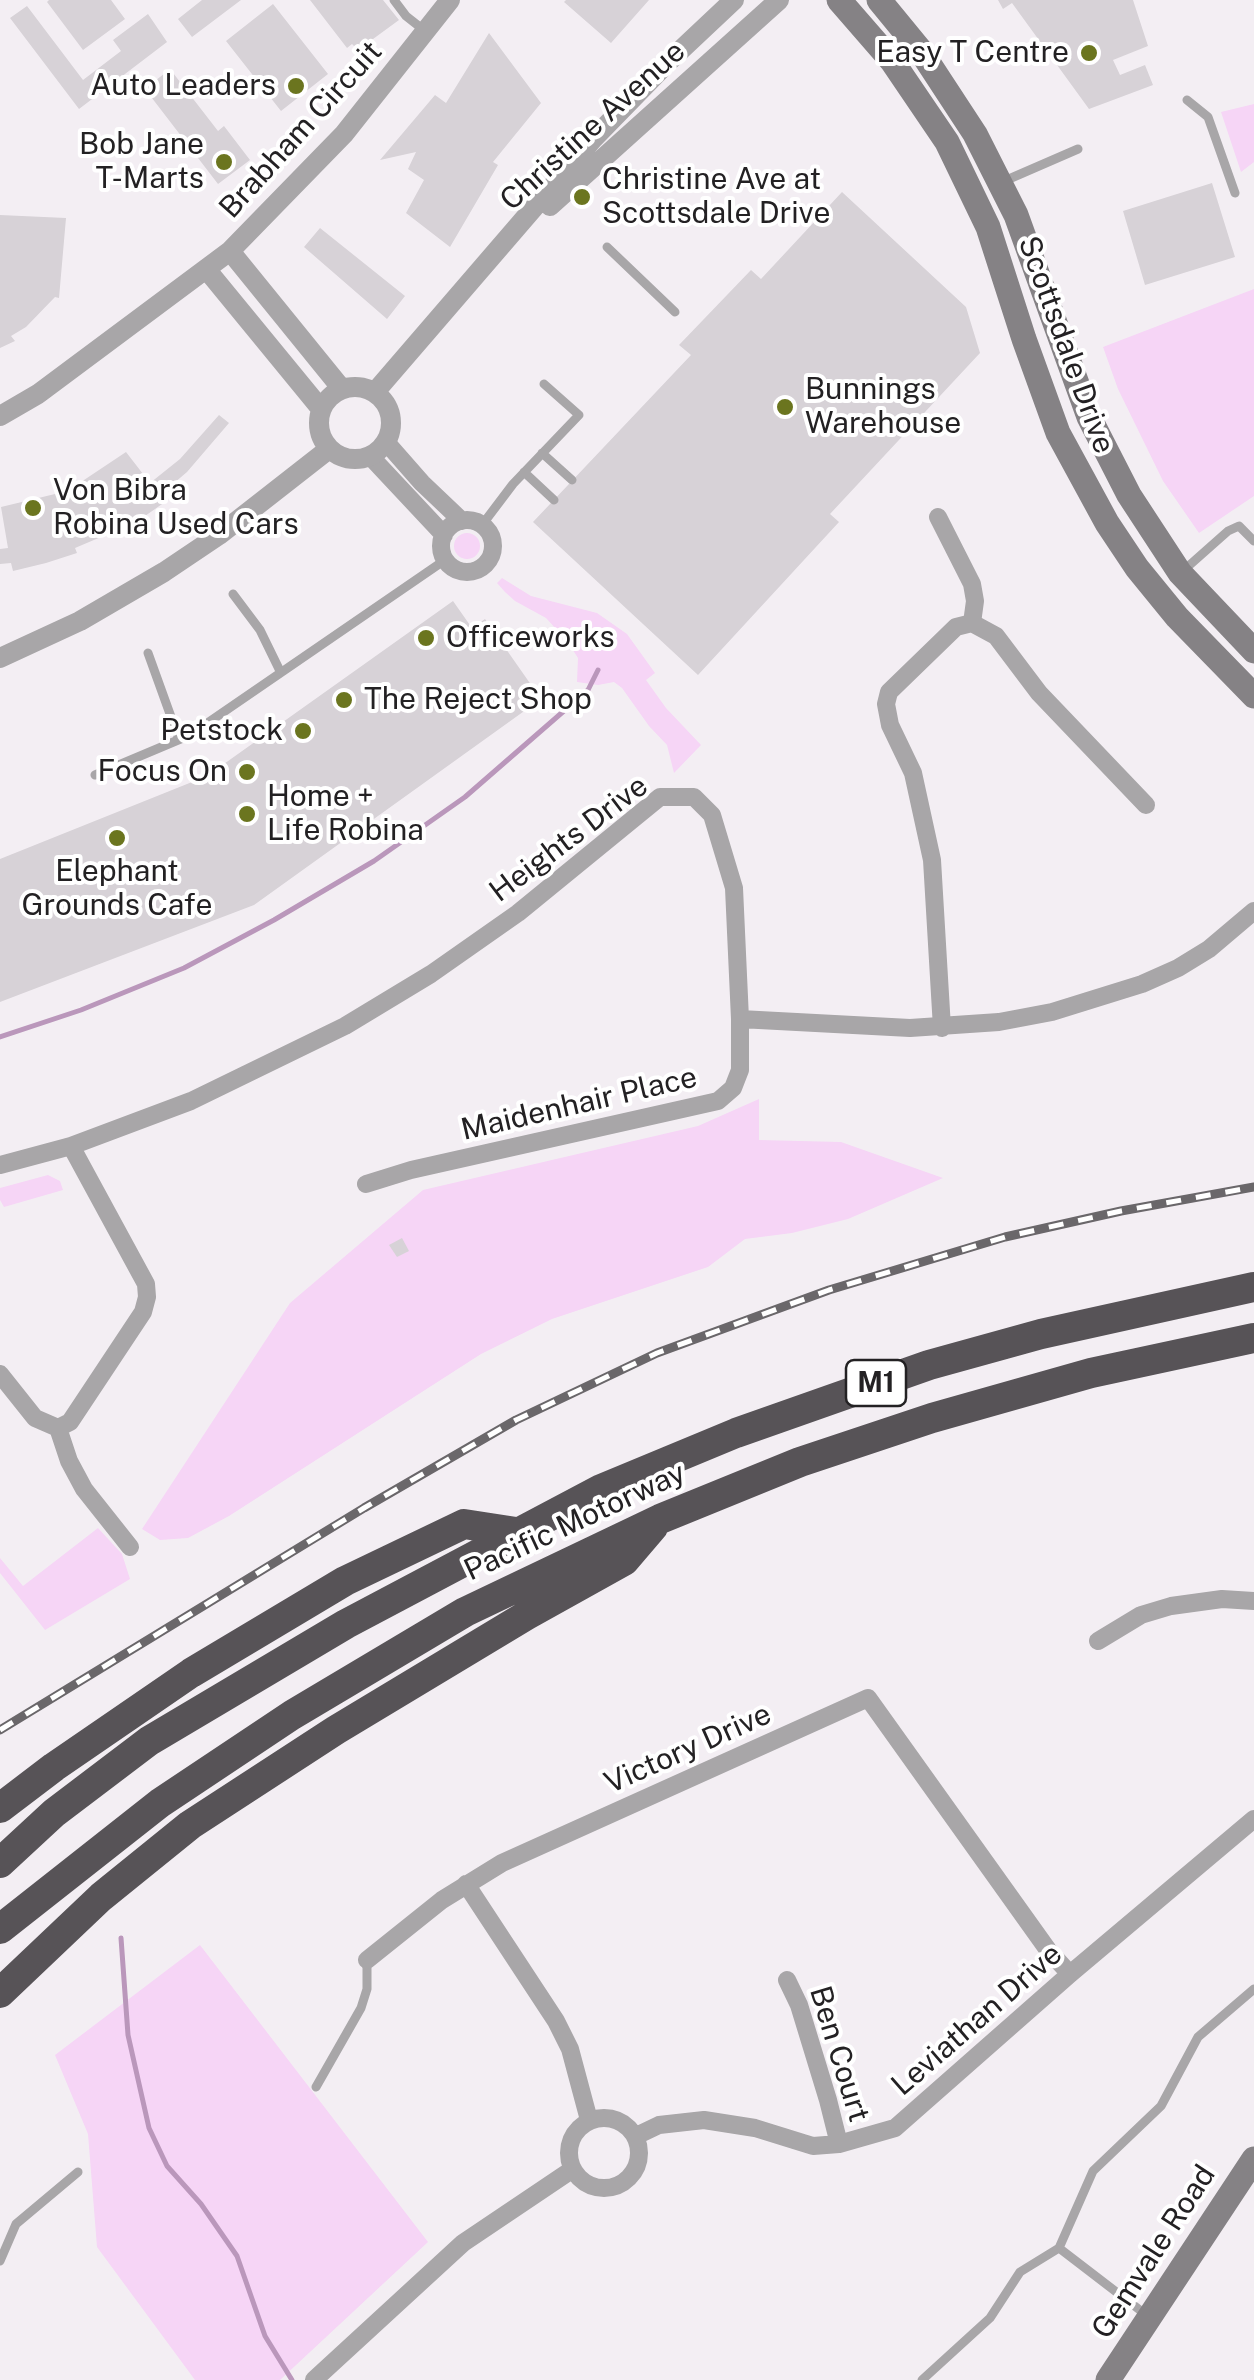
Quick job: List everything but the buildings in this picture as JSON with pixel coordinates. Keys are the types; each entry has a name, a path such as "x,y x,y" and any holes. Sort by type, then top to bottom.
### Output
{"highway":[{"name":"Pacific Motorway","path":"0,1863 54,1813 149,1741 346,1624 602,1490 736,1433 929,1365 1041,1334 1254,1288"},
{"name":"Pacific Motorway","path":"0,1929 160,1803 292,1715 465,1612 660,1519 800,1462 932,1418 1091,1373 1254,1338"},
{"path":"0,1993 72,1922 190,1825 336,1730 624,1560 660,1519"},
{"path":"0,1808 191,1673 345,1581 464,1524 516,1532"}],"main road":[{"name":"Scottsdale Drive","path":"839,0 892,62 947,142 988,227 1058,432 1107,523 1176,617 1254,696"},
{"name":"Scottsdale Drive","path":"878,0 920,50 976,134 1016,215 1096,432 1129,495 1180,574 1232,623 1254,651"},
{"name":"Gemvale Road","path":"1108,2380 1254,2159"}],"street":[{"name":"Brabham Circuit","path":"0,416 38,394 230,252 344,134 450,0"},
{"name":"Christine Avenue","path":"375,392 621,109 734,0"},
{"name":"Christine Avenue","path":"494,257 779,0"},
{"name":"Brabham Circuit","path":"230,252 342,389"},
{"path":"206,270 321,409"},
{"path":"359,386 375,392 385,402 390,429 386,442 370,456 348,459 329,449 320,432 321,409 342,389 359,386"},
{"path":"386,442 462,521 482,525 493,546 484,566 476,571 459,571 445,560 444,535 462,521"},
{"path":"0,658 80,621 164,572 264,502 329,449"},
{"path":"370,456 444,535"},
{"path":"938,517 972,584 972,623"},
{"path":"942,1028 932,860 912,773 890,726 886,704 889,692 956,627 972,623 996,636 1040,693 1146,805"},
{"name":"Heights Drive","path":"0,1166 71,1146 191,1102 345,1026 431,974 518,913 660,797 694,797 712,814 734,888 740,1019"},
{"path":"740,1019 942,1028 1052,1012 1142,984 1194,958 1250,921"},
{"name":"Maidenhair Place","path":"366,1184 412,1170 718,1101 733,1088 740,1070 740,1019"},
{"path":"58,1428 70,1422 143,1312 148,1296 140,1272 71,1146"},
{"path":"0,1374 35,1418 58,1428 69,1461 84,1488 130,1546"},
{"path":"1098,1641 1141,1616 1171,1606 1222,1599 1254,1601"},
{"name":"Victory Drive","path":"466,1884 502,1862 868,1698 1048,1950 1070,1974"},
{"name":"Leviathan Drive","path":"636,2136 659,2125 704,2120 755,2128 813,2146 838,2144 896,2128 1254,1819"},
{"path":"367,1960 466,1884 556,2020 570,2049 590,2120"},
{"name":"Ben Court","path":"787,1980 799,2005 838,2144"},
{"path":"590,2120 618,2120 636,2136 639,2158 634,2172 611,2188 599,2188 580,2179 573,2170 571,2140 590,2120"},
{"path":"314,2380 463,2244 573,2170"}],"lane":[{"path":"394,0 427,33"},
{"path":"1187,100 1208,117 1235,193"},
{"path":"1000,183 1078,149"},
{"path":"607,247 675,312"},
{"path":"482,525 578,414 544,384"},
{"path":"542,453 572,480"},
{"path":"524,472 554,500"},
{"path":"1180,574 1228,530 1239,526 1254,541"},
{"path":"95,776 179,740 445,560"},
{"path":"233,594 260,630 280,671"},
{"path":"148,654 179,740"},
{"path":"316,2087 362,2008 367,1989 367,1960"},
{"path":"922,2380 990,2318 1020,2272 1059,2248 1093,2170 1161,2106 1198,2037 1254,1988"},
{"path":"0,2261 16,2224 78,2172"},
{"path":"1059,2248 1151,2319"}],"shaded area":[{"path":"1254,104 1254,162 1241,172 1221,112"},
{"path":"1254,289 1254,496 1199,533 1163,481 1118,389 1103,347"},
{"path":"467,533 476,537 480,546 476,555 467,559 458,555 454,546 458,537"},
{"path":"502,578 531,596 597,613 627,634 655,673 646,680 701,745 674,773 667,745 622,688 614,682 577,682 578,658 567,641 546,618 505,592 497,583"},
{"path":"759,1099 759,1140 841,1142 943,1178 848,1219 792,1233 745,1239 708,1267 552,1319 481,1354 229,1516 188,1538 160,1540 142,1529 290,1303 423,1190 698,1126"},
{"path":"48,1175 60,1181 63,1190 4,1207 0,1188"},
{"path":"98,1528 122,1554 130,1579 45,1630 0,1573 0,1558 23,1586"},
{"path":"200,1945 428,2242 280,2380 195,2380 97,2247 88,2134 55,2055"}],"waterway":[{"path":"0,1037 81,1010 184,968 374,861 465,797 588,690 598,670"},
{"path":"121,1938 128,2035 149,2128 167,2166 201,2204 237,2256 265,2336 292,2380"}],"railway":[{"path":"0,1730 516,1420 657,1353 829,1290 1005,1237 1254,1187"}],"place":[{"name":"Easy T Centre","path":"1089,53"},
{"name":"Auto Leaders","path":"296,86"},
{"name":"Bob Jane T-Marts","path":"224,162"},
{"name":"Christine Ave at Scottsdale Drive","path":"582,197"},
{"name":"Bunnings Warehouse","path":"785,407"},
{"name":"Von Bibra Robina Used Cars","path":"33,508"},
{"name":"Officeworks","path":"426,638"},
{"name":"The Reject Shop","path":"344,700"},
{"name":"Petstock","path":"303,731"},
{"name":"Focus On","path":"247,772"},
{"name":"Home + Life Robina","path":"247,814"},
{"name":"Elephant Grounds Cafe","path":"117,838"}]}
